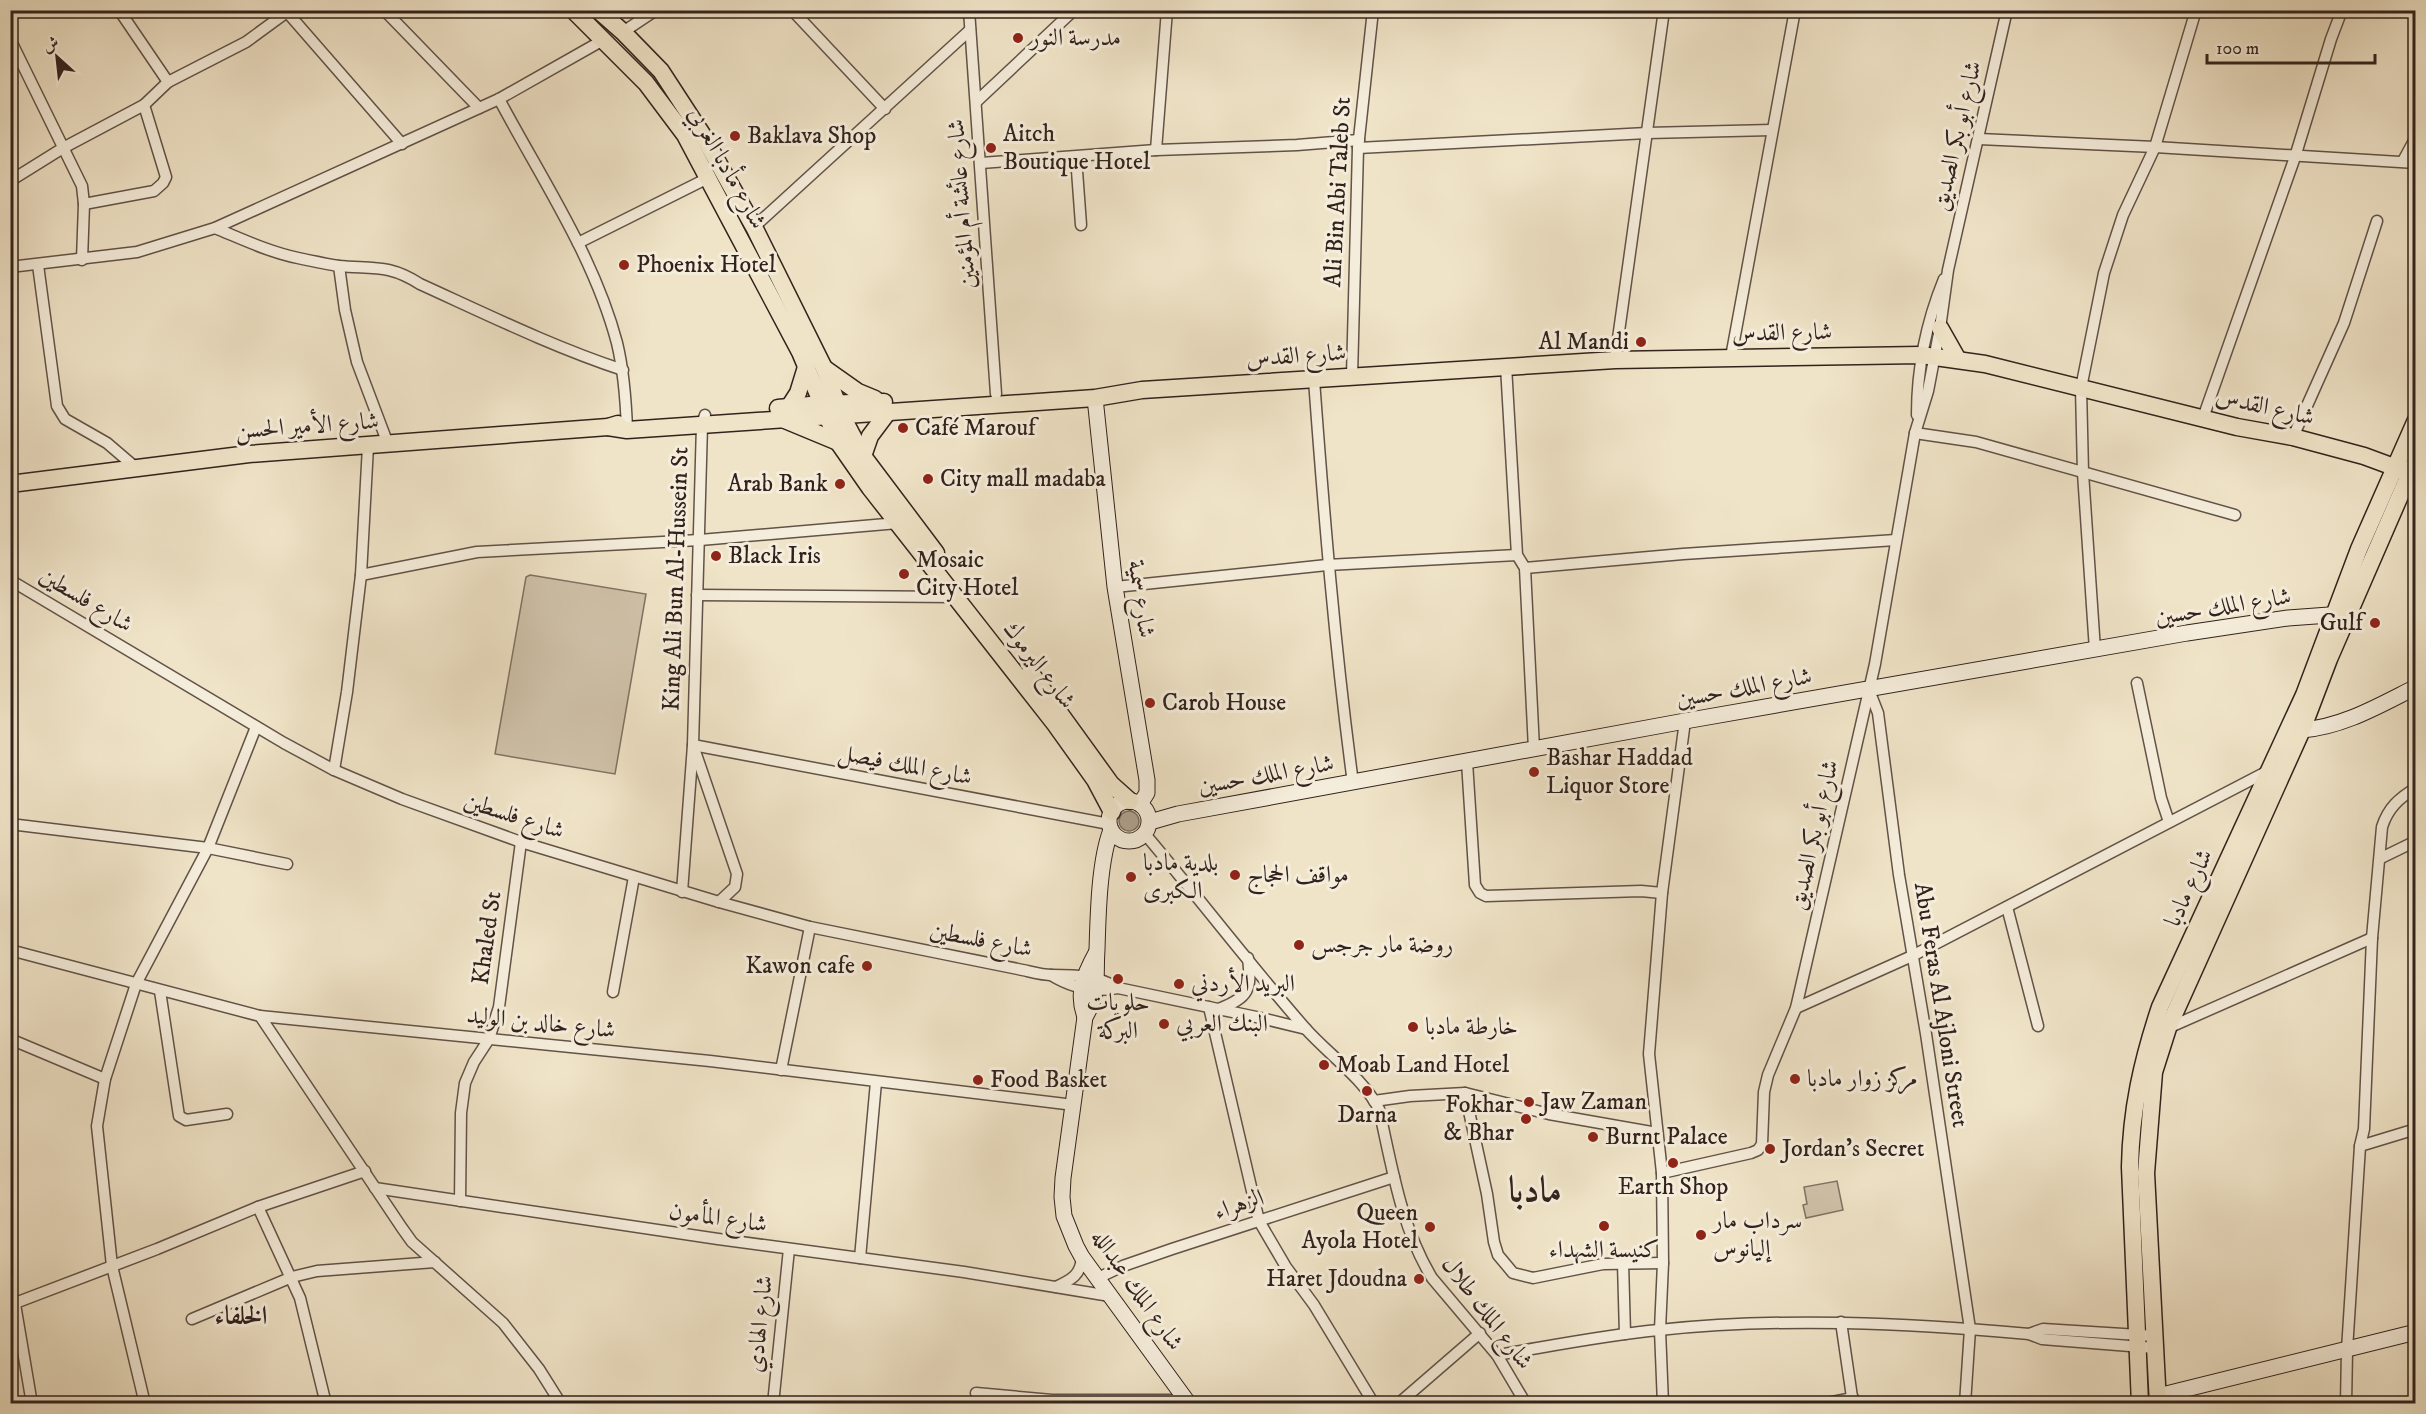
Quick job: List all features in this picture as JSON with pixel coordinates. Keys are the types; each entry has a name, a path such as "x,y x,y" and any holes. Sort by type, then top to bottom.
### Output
{"main road":[{"name":"شارع مأدبا الغربي","path":"573,10 605,39 658,98 685,135 806,367 831,410"},
{"name":"شارع مأدبا الغربي","path":"598,10 661,71 702,134 754,227 824,368 831,410"},
{"path":"1940,328 1957,358"},
{"name":"شارع القدس","path":"831,410 1094,393 1128,387 1142,390 1615,360 1927,355 1957,358 2407,466"},
{"path":"806,367 798,393 785,413 838,442"},
{"path":"824,368 858,392 885,407 870,436 863,456"},
{"name":"شارع القدس","path":"973,401 996,394 1094,393"},
{"name":"شارع سمية","path":"1094,393 1115,587 1146,780 1147,793 1135,803"},
{"name":"شارع الأمير الحسن","path":"10,484 249,454 831,410"},
{"name":"شارع اليرموك","path":"831,410 838,442 898,523 1055,724 1095,780 1111,822"},
{"name":"شارع اليرموك","path":"831,410 932,548 1044,689 1111,784 1135,803"},
{"name":"شارع مادبا","path":"2158,1400 2147,1342 2130,1167 2138,1082 2145,1051 2160,1007 2341,615 2407,466 2415,420"},
{"name":"شارع مادبا","path":"2140,1404 2147,1342 2146,1173 2154,1072 2168,1028 2302,730 2341,615"},
{"name":"شارع الملك حسين","path":"1148,828 1178,814 1685,721 2288,618 2341,615"},
{"path":"2302,730 2320,729 2354,718 2415,687"},
{"path":"1090,983 1096,954 1111,822 1119,804 1135,803 1148,813 1148,828 1134,841 1115,836 1111,822"},
{"name":"شارع الملك عبدالله","path":"1090,983 1081,1007 1085,1017 1063,1178 1064,1216 1082,1257 1188,1402"},
{"path":"2158,1400 2415,1332"}],"street":[{"path":"119,10 168,81"},
{"path":"384,10 479,108"},
{"path":"623,32 656,10"},
{"path":"792,10 885,109"},
{"name":"شارع عائشة أم المؤمنين","path":"969,10 996,394"},
{"path":"976,102 1074,10"},
{"path":"1156,150 1167,10"},
{"name":"Ali Bin Abi Taleb St","path":"1352,376 1358,144 1374,10"},
{"path":"1615,360 1664,10"},
{"path":"1731,357 1795,10"},
{"name":"شارع أبو بكر الصديق","path":"1927,355 1940,328 1948,270 2007,10"},
{"path":"2095,651 2082,473 2081,388 2104,273 2123,215 2155,147 2196,10"},
{"path":"2204,418 2295,157 2342,10"},
{"path":"10,181 63,148 144,105 168,81 246,42 287,11 402,144"},
{"path":"754,227 970,30"},
{"path":"10,39 82,186 84,204 82,260"},
{"path":"10,267 137,252 215,228 499,99 605,39"},
{"path":"499,99 578,243 602,298 623,370 627,426"},
{"path":"84,204 154,190 164,183 166,177 144,105"},
{"path":"981,163 1156,150 1772,130"},
{"path":"2403,161 2415,137"},
{"path":"1979,139 2415,163"},
{"path":"1076,157 1081,225"},
{"path":"578,243 708,178"},
{"path":"2293,437 2344,323 2377,221"},
{"path":"215,228 256,245 296,257 339,266 384,268 405,275 420,284 545,340 623,370"},
{"path":"38,265 57,406 64,419 107,443 135,467"},
{"path":"339,266 345,310 357,362 388,444"},
{"name":"شارع أبو بكر الصديق","path":"1662,1173 1758,1150 1764,1137 1764,1092 1768,1074 1796,1008 1869,690 1916,429 1928,391 1927,355 1937,296 1948,270"},
{"path":"1506,366 1517,555 1525,568 1534,749"},
{"path":"1314,380 1338,672 1353,783"},
{"name":"King Ali Bun Al-Hussein St","path":"682,892 693,745 703,420"},
{"path":"1916,429 1976,442 2235,516"},
{"path":"334,770 362,575 368,446"},
{"path":"362,575 477,552 700,540 898,523"},
{"path":"1525,568 1683,554 1896,540"},
{"path":"1115,587 1328,565 1517,555"},
{"name":"شارع فلسطين","path":"10,580 256,727 334,770 412,803 521,842 682,892 810,927 1118,988 1306,1029"},
{"path":"697,595 957,597"},
{"path":"2137,683 2161,798 2169,822"},
{"name":"Abu Feras Al Ajloni Street","path":"1869,690 1878,713 1899,875 1926,1034 1970,1329 1965,1404"},
{"path":"1664,1404 1660,1329 1663,1263 1662,1173 1649,1054 1662,893 1685,721"},
{"path":"145,1404 112,1266 97,1126 105,1079 136,984 208,848 256,727"},
{"path":"693,745 737,874 735,887 719,902"},
{"name":"شارع الملك فيصل","path":"693,745 1111,822"},
{"path":"1467,762 1475,885 1480,893 1486,896 1641,891 1662,893"},
{"path":"1796,1008 1912,956 2270,770"},
{"path":"2346,1404 2347,1350 2360,1146 2364,1129 2372,938 2382,827 2385,817 2399,798 2415,788"},
{"path":"10,824 208,848 287,864"},
{"name":"شارع الملك طلال","path":"1148,828 1306,1029 1362,1085 1374,1101 1379,1109 1402,1211 1423,1263 1452,1303 1497,1355 1526,1404"},
{"path":"2381,858 2415,841"},
{"name":"Khaled St","path":"460,1200 460,1119 465,1083 474,1062 489,1039 499,1007 521,842"},
{"path":"613,992 634,877"},
{"path":"2007,907 2038,1026"},
{"path":"780,1070 810,927"},
{"path":"2168,1028 2372,938"},
{"name":"شارع خالد بن الوليد","path":"10,950 260,1016 780,1070 1074,1105"},
{"path":"1248,958 1251,978 1247,993 1240,999 1214,1008 1259,1221 1286,1267 1314,1305 1374,1404"},
{"path":"160,991 179,1116 186,1120 227,1114"},
{"path":"260,1016 412,1242 489,1309 515,1336 561,1404"},
{"path":"10,1040 105,1079"},
{"path":"860,1258 876,1082"},
{"path":"1374,1101 1410,1096 1465,1094 1550,1114 1657,1133"},
{"path":"1465,1094 1494,1242 1504,1264 1513,1273 1533,1278 1591,1266 1663,1263"},
{"path":"2360,1146 2415,1129"},
{"path":"32,1404 13,1304 258,1207 365,1171"},
{"name":"الزهراء","path":"1098,1278 1143,1259 1394,1177"},
{"name":"شارع المأمون","path":"375,1188 1110,1296"},
{"path":"258,1207 292,1277 310,1333 326,1404"},
{"name":"شارع الهادي","path":"773,1404 789,1249"},
{"path":"1056,1287 1077,1274 1081,1267 1082,1257"},
{"path":"192,1319 292,1277 338,1268 435,1262"},
{"path":"1623,1263 1625,1334"},
{"path":"1497,1355 1660,1329 1767,1323 1840,1322 2029,1334 2043,1329 2147,1342"},
{"path":"1822,1404 1853,1401 1840,1322"},
{"path":"1398,1404 1480,1333"},
{"path":"976,1393 1052,1400 1188,1402"}],"shaded area":[{"path":"530,575 646,594 615,774 495,754 526,577"},
{"path":"1129,811 1136,814 1139,821 1136,828 1129,831 1122,828 1119,821 1122,814"},
{"path":"1837,1181 1843,1210 1806,1218 1803,1205 1807,1204 1804,1187"}],"place":[{"name":"مدرسة النور","path":"1018,38"},
{"name":"Baklava Shop","path":"735,136"},
{"name":"Aitch Boutique Hotel","path":"991,148"},
{"name":"Phoenix Hotel","path":"624,265"},
{"name":"Al Mandi","path":"1641,342"},
{"name":"Café Marouf","path":"903,428"},
{"name":"City mall madaba","path":"928,479"},
{"name":"Arab Bank","path":"840,484"},
{"name":"Black Iris","path":"716,556"},
{"name":"Mosaic City Hotel","path":"904,574"},
{"name":"Gulf","path":"2375,623"},
{"name":"Carob House","path":"1150,703"},
{"name":"Bashar Haddad Liquor Store","path":"1534,772"},
{"name":"مواقف الحجاج","path":"1235,875"},
{"name":"بلدية مادبا الكبرى","path":"1131,877"},
{"name":"روضة مار جرجس","path":"1299,945"},
{"name":"Kawon cafe","path":"867,966"},
{"name":"حلويات البركة","path":"1118,979"},
{"name":"البريد الأردني","path":"1179,984"},
{"name":"البنك العربي","path":"1164,1024"},
{"name":"خارطة مادبا","path":"1413,1027"},
{"name":"Moab Land Hotel","path":"1324,1065"},
{"name":"مركز زوار مادبا","path":"1795,1079"},
{"name":"Food Basket","path":"978,1080"},
{"name":"Darna","path":"1367,1091"},
{"name":"Jaw Zaman","path":"1529,1102"},
{"name":"Fokhar & Bhar","path":"1526,1119"},
{"name":"Burnt Palace","path":"1593,1137"},
{"name":"Jordan's Secret","path":"1770,1149"},
{"name":"Earth Shop","path":"1673,1163"},
{"name":"كنيسة الشهداء","path":"1604,1226"},
{"name":"Queen Ayola Hotel","path":"1430,1227"},
{"name":"سرداب مار إليانوس","path":"1701,1235"},
{"name":"Haret Jdoudna","path":"1419,1279"}],"district":[{"name":"مادبا","path":"1535,1190"},
{"name":"الخلفاء","path":"241,1316"}]}
